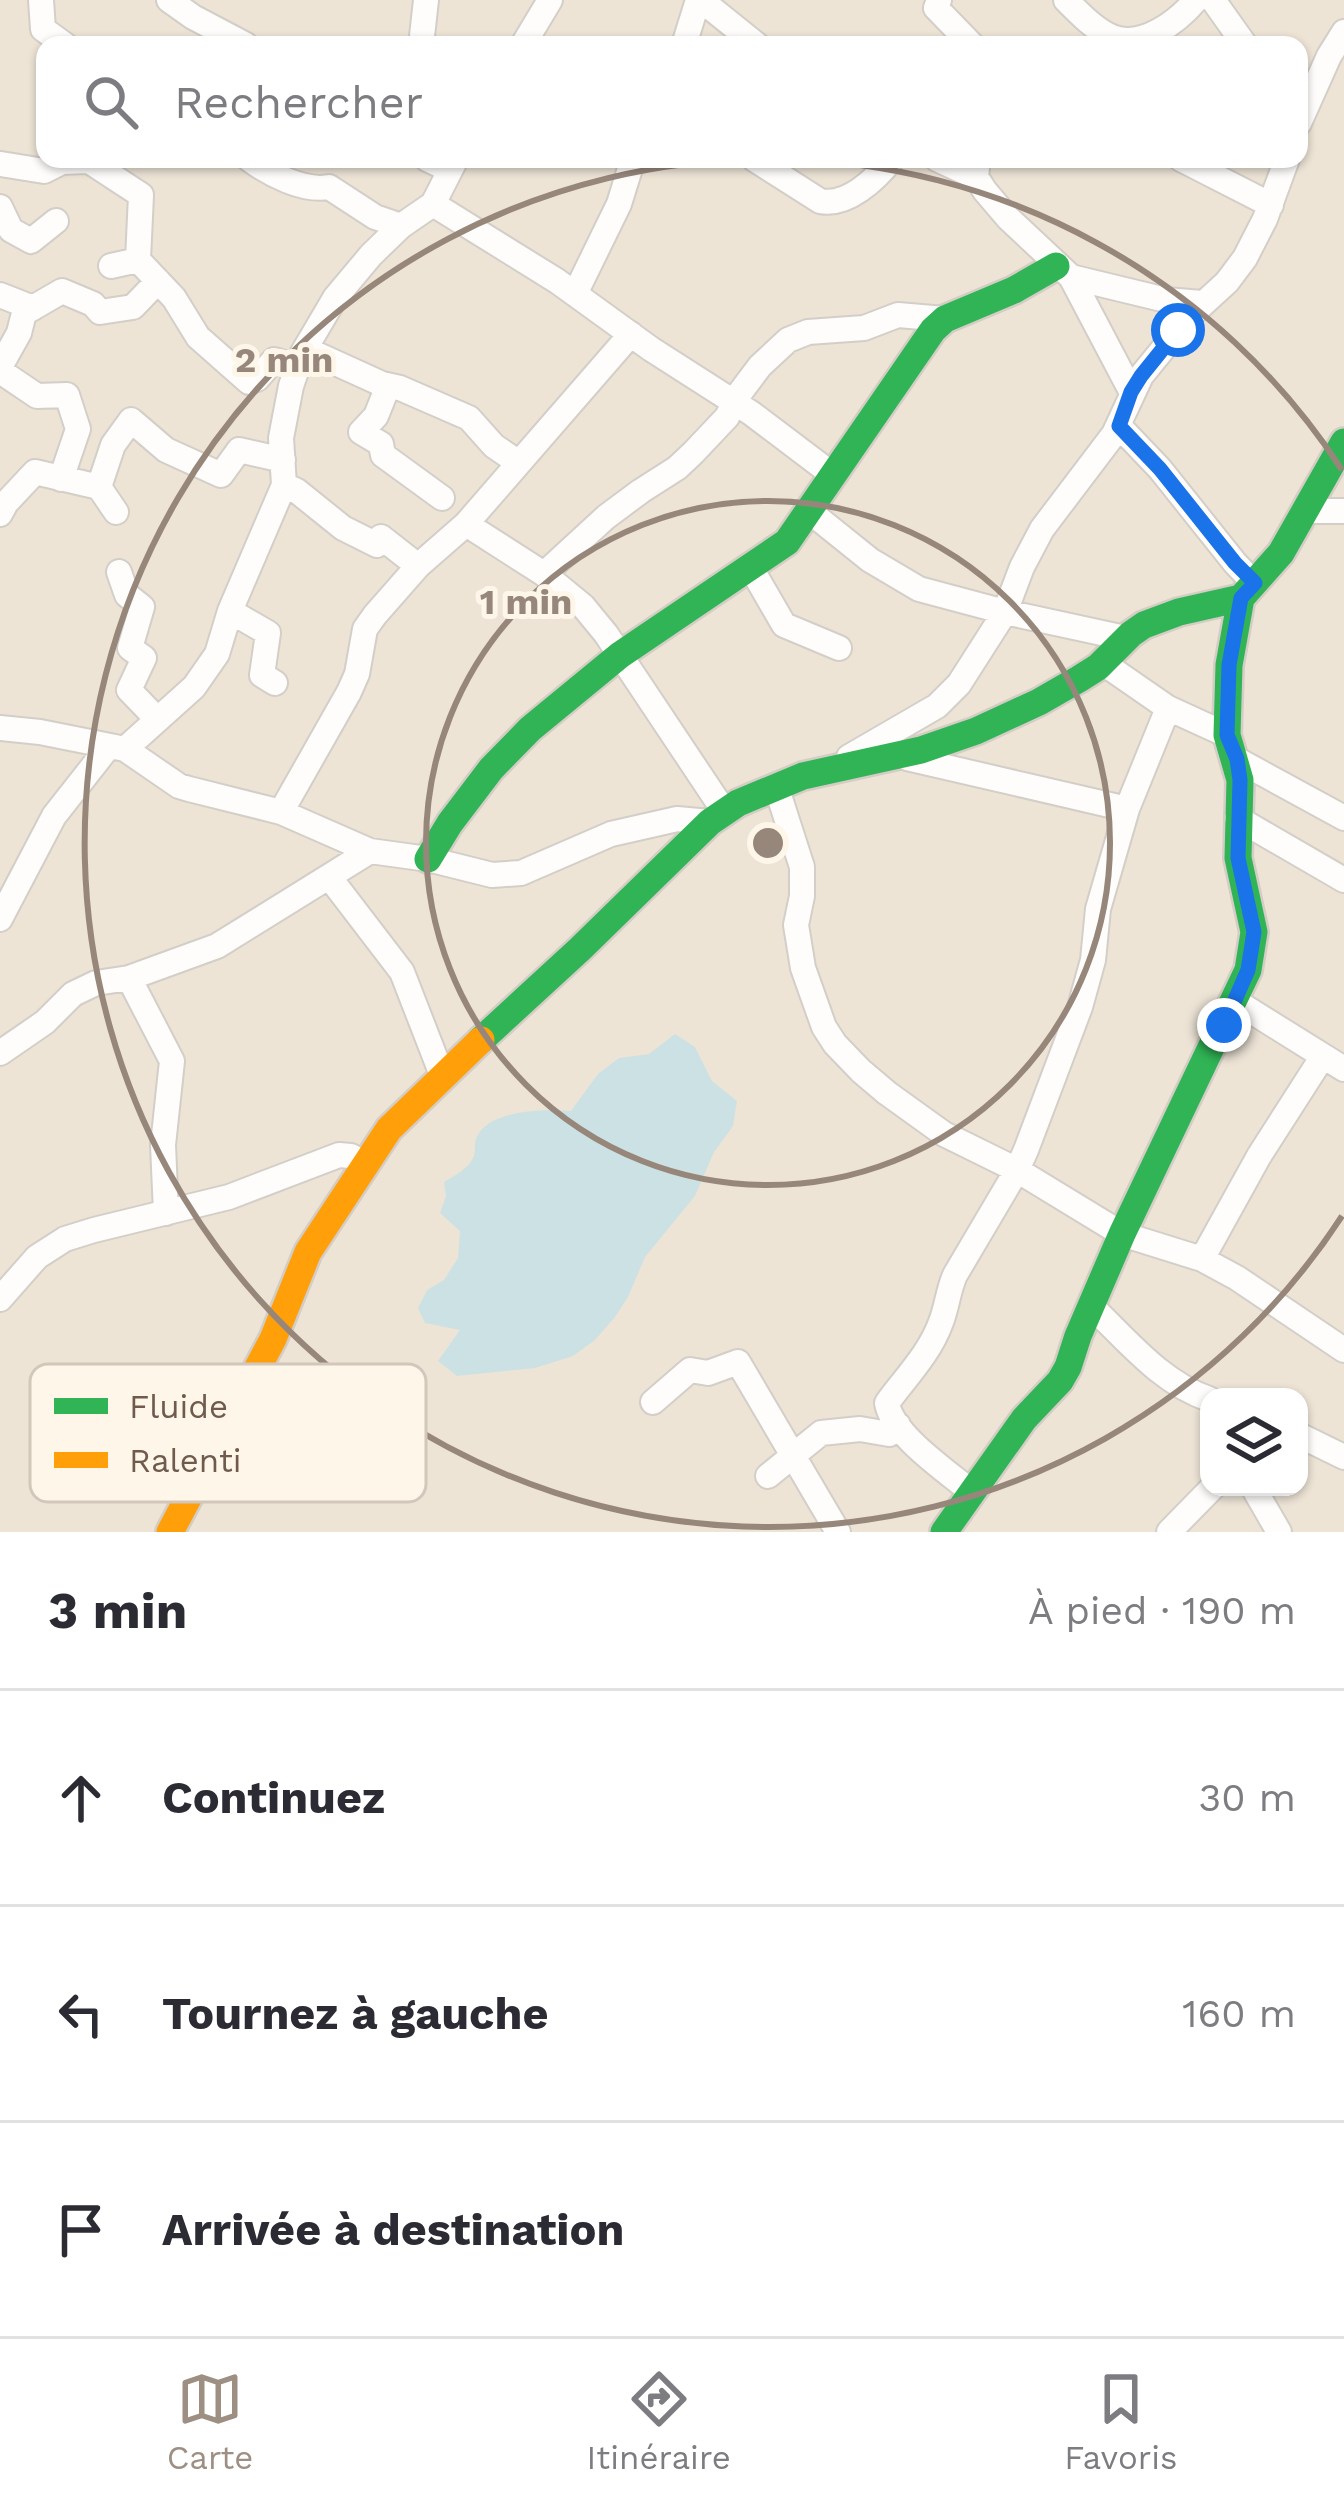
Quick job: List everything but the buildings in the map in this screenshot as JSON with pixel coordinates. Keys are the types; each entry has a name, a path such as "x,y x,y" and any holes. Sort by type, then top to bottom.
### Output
{"street":[{"path":"40,0 43,28 53,36"},
{"path":"169,0 229,36"},
{"path":"423,36 425,0"},
{"path":"532,36 550,0"},
{"path":"687,36 700,0 746,36"},
{"path":"939,0 936,8 962,36"},
{"path":"1066,0 1112,36"},
{"path":"1135,36 1171,25 1196,0"},
{"path":"1213,0 1239,36"},
{"path":"1308,99 1344,32"},
{"path":"0,141 4,142 0,165 50,168"},
{"path":"99,168 141,195 138,260 174,298 198,337 249,382 274,360 302,358 469,418 494,446 519,463"},
{"path":"261,168 317,189 329,187 375,217 401,226"},
{"path":"0,920 46,828 117,747 157,719 209,668 284,472 281,438 302,358 335,298 370,255 433,205 442,168"},
{"path":"575,294 620,204 630,168"},
{"path":"769,168 827,203 860,189 882,168"},
{"path":"977,168 1008,218 1063,272 1131,392"},
{"path":"1198,168 1271,205"},
{"path":"831,767 947,697 1004,612 1042,529 1119,426 1131,392 1160,352 1245,258 1284,168"},
{"path":"433,205 575,294 833,475"},
{"path":"0,207 11,230 31,241 56,221"},
{"path":"111,266 138,260"},
{"path":"428,859 465,802 509,749 620,655 787,542 923,342 945,319 1063,272 1166,300 1202,303"},
{"path":"61,478 78,429 68,395 37,396 0,369 25,313 62,291 93,304 100,312 134,307 158,281"},
{"path":"0,295 33,308"},
{"path":"544,574 606,517 694,454 727,417 760,366 794,336 863,328 898,315 945,319"},
{"path":"281,812 349,692 365,629 418,566 466,524 631,334"},
{"path":"388,386 376,416 361,432 380,444 382,455 442,498"},
{"path":"99,487 113,445 131,420 166,450 221,475 239,450 284,472 297,490 343,528 377,545 381,537 418,566"},
{"path":"1119,426 1235,563 1248,590"},
{"path":"944,1532 1024,1419 1068,1367 1122,1234 1248,970 1254,932 1238,858 1240,780 1232,747 1229,665 1248,590 1282,553 1344,442"},
{"path":"0,514 34,472 99,487 116,512"},
{"path":"808,511 903,581 1004,612 1125,638"},
{"path":"1308,511 1344,511"},
{"path":"466,524 544,574 590,613 717,817"},
{"path":"751,568 784,625 838,648"},
{"path":"119,572 127,595 142,607 130,648 144,658 129,690 157,719"},
{"path":"260,1364 308,1252 389,1129 717,817 776,786 831,767 899,756 950,741 1077,681 1103,663 1125,638 1156,619 1248,590"},
{"path":"230,611 268,633 262,675 275,683"},
{"path":"1103,663 1344,818"},
{"path":"974,1493 898,1425 887,1402 932,1343 955,1275 1017,1170 1080,1007 1093,960 1098,909 1127,808 1168,709"},
{"path":"0,728 117,747 179,786 281,812 370,851 492,875 521,873 611,833 677,819 717,817"},
{"path":"899,756 1127,808"},
{"path":"776,786 802,866 796,925 799,947 824,1027 861,1071 944,1134 1017,1170 1122,1234 1202,1259 1238,1278 1344,1350"},
{"path":"1237,818 1344,880"},
{"path":"0,1053 45,1022 74,994 217,946 370,851"},
{"path":"329,878 402,972 442,1075"},
{"path":"129,978 172,1061 163,1145 166,1213"},
{"path":"1202,1259 1259,1156 1334,1063 1235,1001"},
{"path":"0,1299 37,1257 65,1239 229,1197 339,1155 364,1163"},
{"path":"1091,1306 1156,1369 1200,1396"},
{"path":"653,1402 690,1370 708,1372 738,1362 838,1532"},
{"path":"768,1476 821,1433 860,1429 889,1434 898,1425"},
{"path":"1308,1439 1344,1456"},
{"path":"1169,1532 1204,1496"},
{"path":"1258,1496 1279,1532"},
{"path":"170,1532 186,1502"}],"shaded area":[{"path":"0,0 1344,0 1344,1532 0,1532"},
{"path":"675,1034 695,1047 712,1081 737,1101 733,1126 714,1152 695,1196 645,1257 628,1297 595,1340 573,1356 535,1368 457,1376 438,1361 460,1330 425,1323 418,1308 427,1290 444,1280 458,1258 460,1231 440,1213 446,1196 444,1182 471,1162 476,1139 492,1122 518,1113 571,1111 598,1074 619,1058 649,1054"}],"traffic: fast":[{"path":"428,859 491,769 530,729 620,655 787,542 933,330 945,319 1056,266"},
{"path":"944,1532 1024,1419 1068,1367 1122,1234 1248,970 1254,932 1238,858 1240,780 1227,735 1229,665 1241,598 1281,553 1344,442"},
{"path":"481,1040 710,822 738,803 803,776 921,750 976,731 1079,679 1144,625 1241,598"}],"traffic: slow":[{"path":"260,1364 308,1252 389,1129 481,1040"},
{"path":"170,1532 186,1502"}],"route":[{"path":"1178,330 1131,392 1119,426 1255,583 1241,598 1229,665 1227,735 1240,780 1238,858 1254,932 1248,970 1224,1025"}]}
